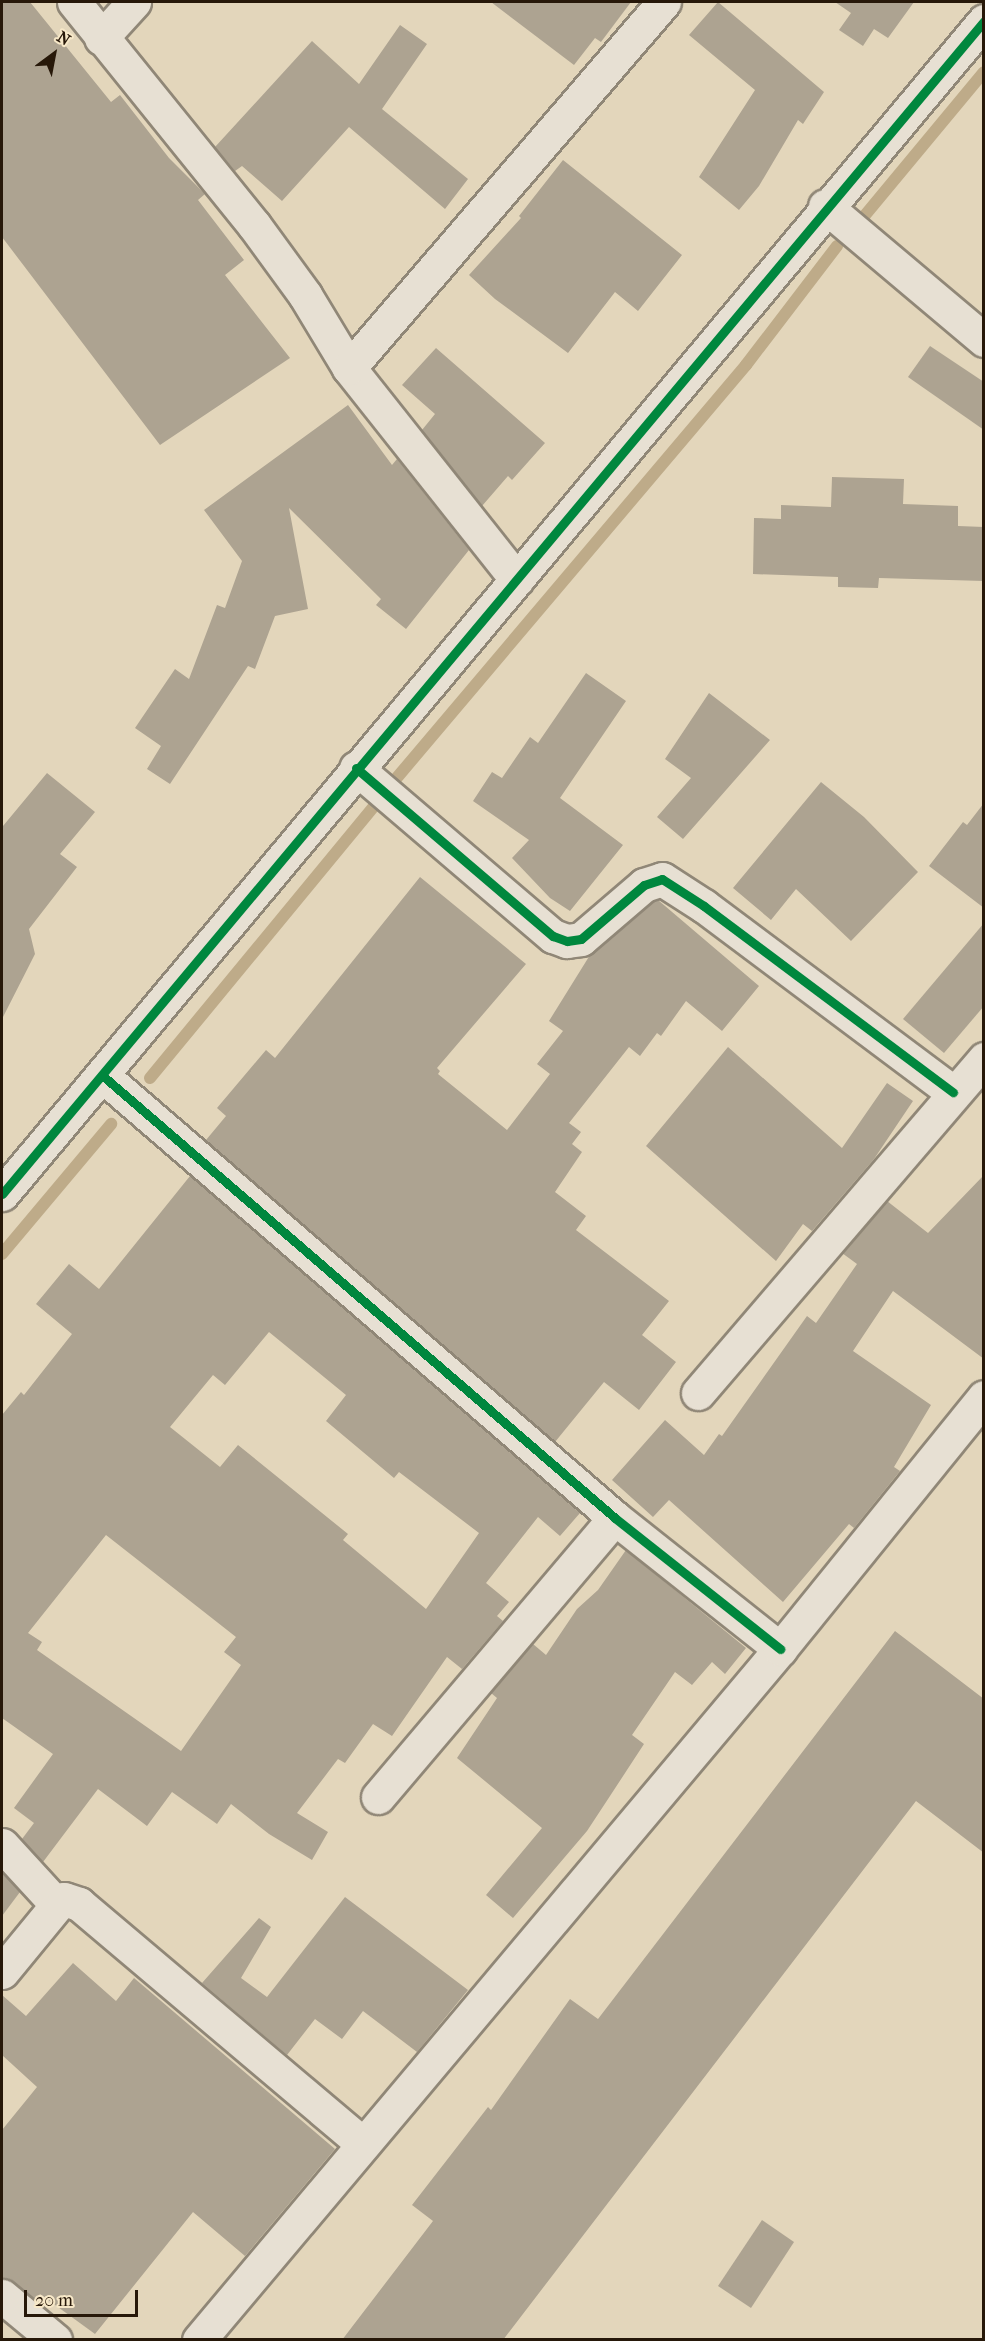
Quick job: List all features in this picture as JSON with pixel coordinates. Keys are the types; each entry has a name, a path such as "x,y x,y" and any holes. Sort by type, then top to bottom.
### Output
{"street":[{"path":"74,2 254,225 305,295 349,368 517,580"},
{"path":"101,38 134,2"},
{"path":"349,368 664,2"},
{"path":"2,1194 103,1076 356,768 517,580 825,206 984,21"},
{"path":"825,206 984,340"},
{"path":"356,768 553,936 567,941 581,939 644,885 662,879 704,906 953,1092"},
{"path":"698,1393 953,1092 984,1059"},
{"path":"103,1076 615,1518 780,1649"},
{"path":"200,2340 780,1649 981,1405"},
{"path":"378,1797 615,1518"},
{"path":"2,1845 57,1905"},
{"path":"2,1972 57,1905 64,1899 79,1904 363,2144"},
{"path":"2,2296 56,2340"}],"building":[{"path":"2,2 30,2 111,102 120,95 169,158 205,194 198,200 244,260 225,275 290,358 160,445 2,237"},
{"path":"491,2 631,2 601,42 595,38 574,65"},
{"path":"718,2 824,92 803,124 798,120 759,186 739,210 699,177 755,90 689,35"},
{"path":"835,2 914,2 888,38 874,29 863,46 839,30 851,13"},
{"path":"400,25 427,44 382,109 468,179 445,209 349,127 282,201 242,166 235,171 215,147 312,41 359,84"},
{"path":"563,160 682,255 638,311 615,292 568,353 495,299 469,275 521,218 519,216"},
{"path":"930,346 984,382 984,430 908,377"},
{"path":"436,348 545,443 512,480 508,476 482,506 422,430 435,414 402,385"},
{"path":"348,405 392,465 397,459 469,550 406,629 376,605 381,599 289,508 308,609 275,616 255,669 248,666 170,784 147,769 161,746 135,728 175,669 189,679 217,605 225,608 242,561 204,510"},
{"path":"832,477 904,479 903,504 958,506 958,526 984,527 984,581 879,578 878,588 838,587 838,577 753,574 754,518 781,519 781,505 831,507"},
{"path":"586,673 626,701 560,798 623,845 570,911 550,898 512,858 529,840 473,801 492,772 502,778 530,737 538,743"},
{"path":"709,693 770,740 683,839 657,817 691,778 665,759"},
{"path":"47,773 95,812 60,854 77,867 29,929 35,954 2,1019 3,826"},
{"path":"821,782 864,817 918,872 851,941 796,889 771,920 733,888"},
{"path":"984,803 984,908 929,866 963,822 967,825"},
{"path":"420,877 526,964 437,1068 440,1071 438,1074 507,1130 550,1074 537,1064 563,1031 549,1021 590,955 653,902 658,900 759,986 722,1031 686,1001 661,1036 657,1033 640,1056 629,1047 569,1123 581,1132 572,1144 582,1152 555,1192 586,1216 576,1230 669,1301 642,1335 676,1362 639,1410 604,1382 555,1442 206,1140 226,1116 217,1108 266,1050 275,1058"},
{"path":"984,923 984,1006 944,1053 903,1019"},
{"path":"728,1047 842,1148 887,1083 913,1101 874,1159 812,1231 803,1224 776,1261 646,1146"},
{"path":"984,1175 984,1359 893,1291 853,1351 931,1405 894,1467 900,1471 854,1528 849,1524 783,1602 669,1500 653,1517 612,1480 665,1420 704,1455 719,1434 722,1436 807,1316 816,1323 857,1264 842,1253 887,1201 928,1233"},
{"path":"190,1176 580,1513 560,1536 538,1517 486,1583 509,1602 497,1616 503,1621 462,1669 447,1657 392,1736 373,1724 345,1763 338,1759 297,1813 328,1832 312,1860 269,1834 231,1804 217,1824 172,1792 147,1826 98,1789 43,1862 22,1839 34,1823 14,1808 53,1754 2,1718 2,1415 21,1392 24,1395 72,1334 36,1304 69,1264 99,1289","holes":["269,1332 346,1395 326,1421 394,1478 399,1472 479,1533 426,1609 343,1540 348,1534 238,1445 220,1467 170,1427 213,1375 225,1385","106,1535 236,1637 224,1652 241,1665 181,1751 37,1650 42,1642 28,1633"]},
{"path":"626,1550 746,1648 725,1674 712,1662 692,1685 675,1672 632,1735 644,1744 587,1831 513,1918 486,1895 542,1828 457,1758 497,1698 491,1693 533,1644 546,1655 577,1609 598,1590"},
{"path":"895,1631 984,1699 984,1853 916,1801 503,2340 342,2340 433,2221 412,2205 488,2107 491,2110 570,1999 598,2019"},
{"path":"2,1872 20,1892 2,1916"},
{"path":"345,1897 468,1990 417,2052 363,2011 342,2039 315,2019 287,2055 202,1983 259,1918 271,1927 241,1978 267,1997"},
{"path":"73,1963 116,2001 134,1978 335,2149 245,2256 193,2212 95,2334 40,2294 36,2300 14,2282 2,2278 2,2130 37,2087 2,2055 2,1995 26,2016"},
{"path":"762,2220 794,2242 751,2308 718,2286"}],"waterway":[{"path":"861,220 984,72"},
{"path":"389,787 746,365 837,246"},
{"path":"150,1078 378,801"},
{"path":"2,1254 111,1124"}],"cycle path":[{"path":"2,1194 984,21"},
{"path":"356,768 553,936 567,941 581,939 644,885 662,879 704,906 953,1092"},
{"path":"103,1076 615,1518 780,1649"}]}
